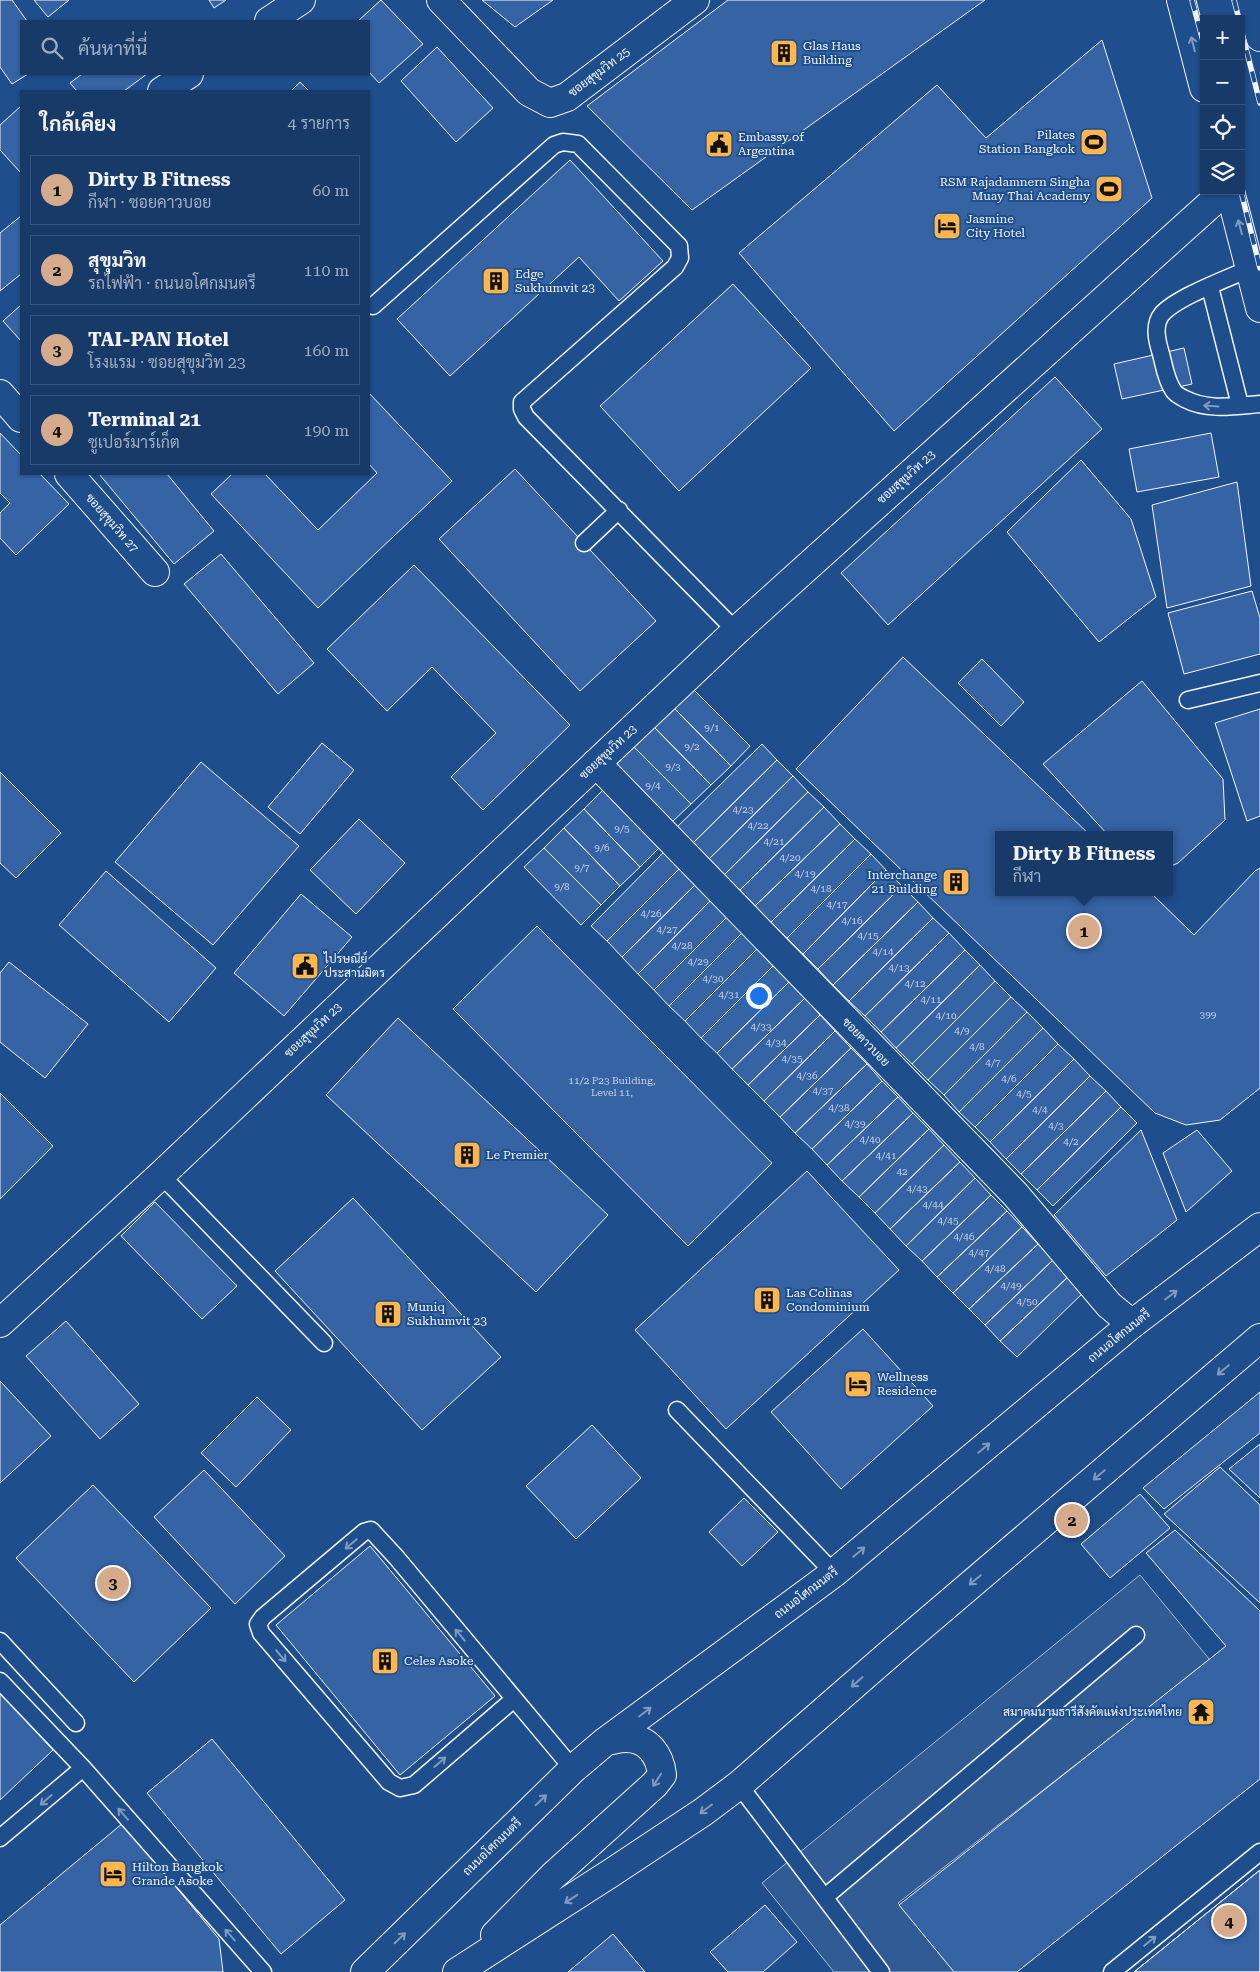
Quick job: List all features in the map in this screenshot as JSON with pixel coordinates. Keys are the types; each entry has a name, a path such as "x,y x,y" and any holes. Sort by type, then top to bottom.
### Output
{"street":[{"path":"271,20 301,0"},
{"name":"ซอยสุขุมวิท 25","path":"441,0 529,92 550,103 568,96 696,0"},
{"path":"1181,0 1200,73"},
{"path":"1254,2 1260,37"},
{"path":"164,90 187,75"},
{"name":"ซอยสุขุมวิท 23","path":"0,1323 161,1174 736,631 1221,195"},
{"path":"1231,195 1260,308"},
{"path":"0,394 20,417"},
{"name":"ซอยสุขุมวิท 27","path":"70,475 155,572"},
{"name":"ซอยคาวบอย","path":"596,763 1015,1194 1109,1305 1132,1324"},
{"name":"ถนนอโศกมนตรี","path":"365,1972 573,1770 606,1741 834,1572 1132,1324 1260,1227"},
{"path":"460,1970 703,1812 1260,1338"},
{"path":"460,1970 553,1876 655,1784 662,1774 660,1762 653,1749 642,1741 627,1738 606,1741"}],"lane":[{"path":"373,306 554,145 563,142 578,144 679,246 680,258 675,267 522,402 522,409 526,417 620,510 736,631"},
{"path":"1250,268 1176,303 1164,312 1157,321 1156,328 1160,350 1173,391 1193,403 1211,407 1260,404"},
{"path":"1210,287 1240,405"},
{"path":"584,543 620,510"},
{"path":"1188,700 1260,683"},
{"path":"161,1174 324,1343"},
{"path":"677,1410 834,1572"},
{"path":"514,1699 414,1785 400,1788 388,1782 261,1633 258,1624 263,1617 364,1532 371,1530 514,1699 573,1770"},
{"path":"824,1897 1136,1635"},
{"path":"0,1641 76,1723"},
{"path":"0,1681 83,1768 263,1972"},
{"path":"0,1838 83,1768"},
{"path":"738,1784 881,1972"},
{"path":"1112,1972 1260,1852"}],"shaded area":[{"path":"1140,1575 1210,1660 898,1903 955,1972 834,1972 762,1883"}],"building":[{"path":"0,0 12,0 26,20 20,20 20,75 26,75 12,84 0,67"},
{"path":"34,0 69,0 48,17"},
{"path":"209,0 226,0 214,8"},
{"path":"381,0 423,44 379,83 370,73 370,20 359,20"},
{"path":"482,0 553,0 515,27"},
{"name":"Glas Haus Building","path":"728,0 985,0 692,210 587,106"},
{"name":"Jasmine City Hotel","path":"1102,40 1152,198 894,431 739,253 937,85 986,138"},
{"path":"437,47 493,108 456,142 401,81"},
{"path":"81,75 146,75 125,90 76,90 70,83"},
{"path":"300,82 308,90 292,90"},
{"path":"20,107 20,172 0,150 0,125"},
{"name":"Edge Sukhumvit 23","path":"570,160 663,261 619,301 579,257 450,376 397,319"},
{"path":"20,217 20,275 0,291 0,233"},
{"path":"733,284 811,368 679,491 600,406"},
{"path":"20,306 20,340 3,321"},
{"path":"1184,348 1192,384 1122,399 1114,364"},
{"path":"1055,377 1102,429 888,625 841,573"},
{"path":"370,394 452,481 318,608 211,494 231,475 266,475 318,530 377,473 370,465"},
{"path":"0,433 20,454 20,475 41,475 69,504 16,555 0,538 0,513 10,503 0,493"},
{"path":"1211,433 1219,477 1137,492 1129,449"},
{"path":"1081,460 1131,519 1156,597 1099,642 1007,532"},
{"path":"515,469 656,621 580,691 439,539"},
{"path":"100,475 168,475 214,531 174,564"},
{"path":"1237,482 1251,586 1167,608 1152,505"},
{"path":"221,554 314,663 278,694 184,584"},
{"path":"414,565 570,725 483,810 451,777 496,733 432,667 387,711 327,649"},
{"path":"1252,591 1260,618 1260,654 1184,674 1168,613"},
{"name":"Interchange 21 Building","path":"903,657 1086,831 995,831 995,896 1154,896 1194,935 1260,868 1260,1088 1220,1120 1186,1125 1155,1113 796,769"},
{"path":"982,659 1024,702 1001,726 958,683"},
{"path":"1142,681 1223,779 1225,820 1178,863 1173,865 1173,831 1104,831 1043,764"},
{"path":"693,689 750,746 731,766 674,708"},
{"path":"674,708 731,766 711,785 654,727"},
{"path":"1260,709 1260,816 1247,821 1215,723"},
{"path":"654,727 711,785 691,804 634,747"},
{"path":"322,743 354,770 300,834 268,807"},
{"path":"762,744 777,760 693,843 677,827"},
{"path":"634,747 691,804 671,823 615,766"},
{"path":"777,760 793,776 709,859 693,843"},
{"path":"201,762 299,846 213,945 115,862"},
{"path":"0,772 61,833 16,878 0,863"},
{"path":"793,776 808,792 724,875 709,859"},
{"path":"603,790 660,847 640,867 584,809"},
{"path":"808,792 824,807 740,890 724,875"},
{"path":"824,807 840,824 755,906 740,890"},
{"path":"584,809 640,867 620,886 564,828"},
{"path":"359,819 405,863 356,914 310,870"},
{"path":"840,824 855,839 771,922 755,906"},
{"path":"564,828 620,886 601,905 544,848"},
{"path":"855,839 871,854 787,938 771,922"},
{"path":"544,848 601,905 581,925 524,867"},
{"path":"664,852 680,868 607,941 591,926"},
{"path":"871,854 886,870 803,954 787,938"},
{"path":"680,868 696,884 622,957 607,941"},
{"path":"886,870 902,886 818,969 803,954"},
{"path":"106,871 216,968 169,1022 59,925"},
{"path":"696,884 711,900 638,974 622,957"},
{"path":"902,886 918,902 833,985 818,969"},
{"path":"301,894 352,937 284,1016 234,973"},
{"path":"711,900 727,917 654,990 638,974"},
{"path":"918,902 933,918 849,1001 833,985"},
{"path":"727,917 742,933 669,1006 654,990"},
{"path":"933,918 949,933 865,1016 849,1001"},
{"path":"537,926 772,1163 688,1246 453,1009"},
{"path":"742,933 757,949 685,1021 669,1006"},
{"path":"949,933 965,950 881,1032 865,1016"},
{"path":"757,949 773,966 701,1038 685,1021"},
{"path":"965,950 980,965 896,1048 881,1032"},
{"path":"9,962 88,1024 45,1078 0,1042 0,973"},
{"path":"980,965 995,981 912,1064 896,1048"},
{"path":"773,966 789,982 717,1053 701,1038"},
{"path":"995,981 1011,997 928,1080 912,1064"},
{"path":"789,982 805,998 732,1069 717,1053"},
{"path":"1011,997 1027,1012 944,1095 928,1080"},
{"path":"805,998 820,1015 748,1085 732,1069"},
{"path":"1027,1012 1043,1028 959,1112 944,1095"},
{"path":"820,1015 835,1031 764,1101 748,1085"},
{"name":"Le Premier","path":"398,1018 608,1215 536,1292 326,1095"},
{"path":"1043,1028 1058,1044 975,1127 959,1112"},
{"path":"835,1031 851,1048 780,1117 764,1101"},
{"path":"1058,1044 1074,1059 990,1142 975,1127"},
{"path":"851,1048 867,1064 795,1133 780,1117"},
{"path":"1074,1059 1090,1076 1006,1159 990,1142"},
{"path":"867,1064 882,1081 812,1149 795,1133"},
{"path":"1090,1076 1106,1091 1021,1174 1006,1159"},
{"path":"882,1081 898,1097 827,1165 812,1149"},
{"path":"1106,1091 1121,1107 1037,1190 1021,1174"},
{"path":"0,1093 53,1146 0,1199"},
{"path":"898,1097 913,1113 842,1181 827,1165"},
{"path":"1121,1107 1137,1123 1053,1206 1037,1190"},
{"path":"913,1113 929,1129 859,1197 842,1181"},
{"path":"929,1129 944,1145 875,1213 859,1197"},
{"path":"1141,1130 1177,1220 1106,1276 1054,1215"},
{"path":"1197,1130 1232,1171 1186,1212 1163,1153"},
{"path":"944,1145 960,1162 890,1229 875,1213"},
{"path":"960,1162 975,1178 906,1246 890,1229"},
{"name":"Las Colinas Condominium","path":"807,1171 899,1270 726,1429 635,1330"},
{"path":"975,1178 991,1195 922,1261 906,1246"},
{"path":"991,1195 1007,1211 937,1277 922,1261"},
{"name":"Muniq Sukhumvit 23","path":"353,1198 501,1357 422,1430 275,1271"},
{"path":"155,1202 237,1286 202,1319 121,1236"},
{"path":"1007,1211 1022,1227 953,1293 937,1277"},
{"path":"1022,1227 1038,1244 969,1309 953,1293"},
{"path":"1038,1244 1053,1260 985,1325 969,1309"},
{"path":"1053,1260 1069,1276 1000,1341 985,1325"},
{"path":"1069,1276 1084,1292 1017,1357 1000,1341"},
{"path":"66,1321 139,1404 100,1439 26,1356"},
{"path":"863,1329 933,1406 841,1489 771,1412"},
{"path":"0,1381 51,1436 0,1483"},
{"path":"1260,1392 1260,1433 1164,1509 1143,1488"},
{"path":"257,1397 291,1430 236,1487 201,1453"},
{"path":"592,1425 641,1478 576,1539 526,1486"},
{"path":"1260,1444 1260,1498 1229,1469"},
{"path":"1220,1467 1260,1505 1260,1603 1164,1514"},
{"path":"204,1470 285,1556 235,1604 154,1517"},
{"path":"93,1485 211,1608 134,1682 16,1558"},
{"path":"1140,1494 1170,1528 1110,1578 1081,1544"},
{"path":"744,1498 778,1532 742,1566 709,1532"},
{"name":"สมาคมนามธารีสังคัตแห่งประเทศไทย","path":"1175,1530 1260,1611 1260,1779 1017,1972 954,1972 899,1905 1226,1646 1146,1553"},
{"name":"Celes Asoke","path":"370,1546 495,1696 400,1775 276,1625"},
{"path":"0,1693 53,1750 0,1800"},
{"path":"212,1739 345,1900 281,1954 147,1793"},
{"name":"Hilton Bangkok Grande Asoke","path":"123,1823 219,1939 223,1972 0,1972 0,1925"},
{"path":"1260,1870 1260,1972 1134,1972"},
{"path":"1260,1870 1260,1972 1134,1972"},
{"path":"765,1905 797,1942 763,1972 728,1972 710,1952"},
{"path":"613,1934 645,1972 568,1972"}],"railway":[{"path":"1192,0 1200,30"},
{"path":"1234,0 1238,15"},
{"path":"1245,45 1260,103"},
{"path":"1242,195 1260,268"}],"place":[{"name":"Glas Haus Building","path":"784,53"},
{"name":"Pilates Station Bangkok","path":"1094,142"},
{"name":"Embassy of Argentina","path":"719,144"},
{"name":"RSM Rajadamnern Singha Muay Thai Academy","path":"1109,189"},
{"name":"Jasmine City Hotel","path":"947,226"},
{"name":"Edge Sukhumvit 23","path":"496,281"},
{"name":"Interchange 21 Building","path":"956,882"},
{"name":"Dirty B Fitness","path":"1084,931"},
{"name":"ไปรษณีย์ ประสานมิตร","path":"305,966"},
{"name":"Le Premier","path":"467,1155"},
{"name":"Las Colinas Condominium","path":"767,1300"},
{"name":"Muniq Sukhumvit 23","path":"388,1314"},
{"name":"Wellness Residence","path":"858,1384"},
{"name":"สุขุมวิท","path":"1072,1520"},
{"name":"TAI-PAN Hotel","path":"113,1583"},
{"name":"Celes Asoke","path":"385,1661"},
{"name":"สมาคมนามธารีสังคัตแห่งประเทศไทย","path":"1201,1712"},
{"name":"Hilton Bangkok Grande Asoke","path":"113,1874"},
{"name":"Terminal 21","path":"1229,1921"}]}
